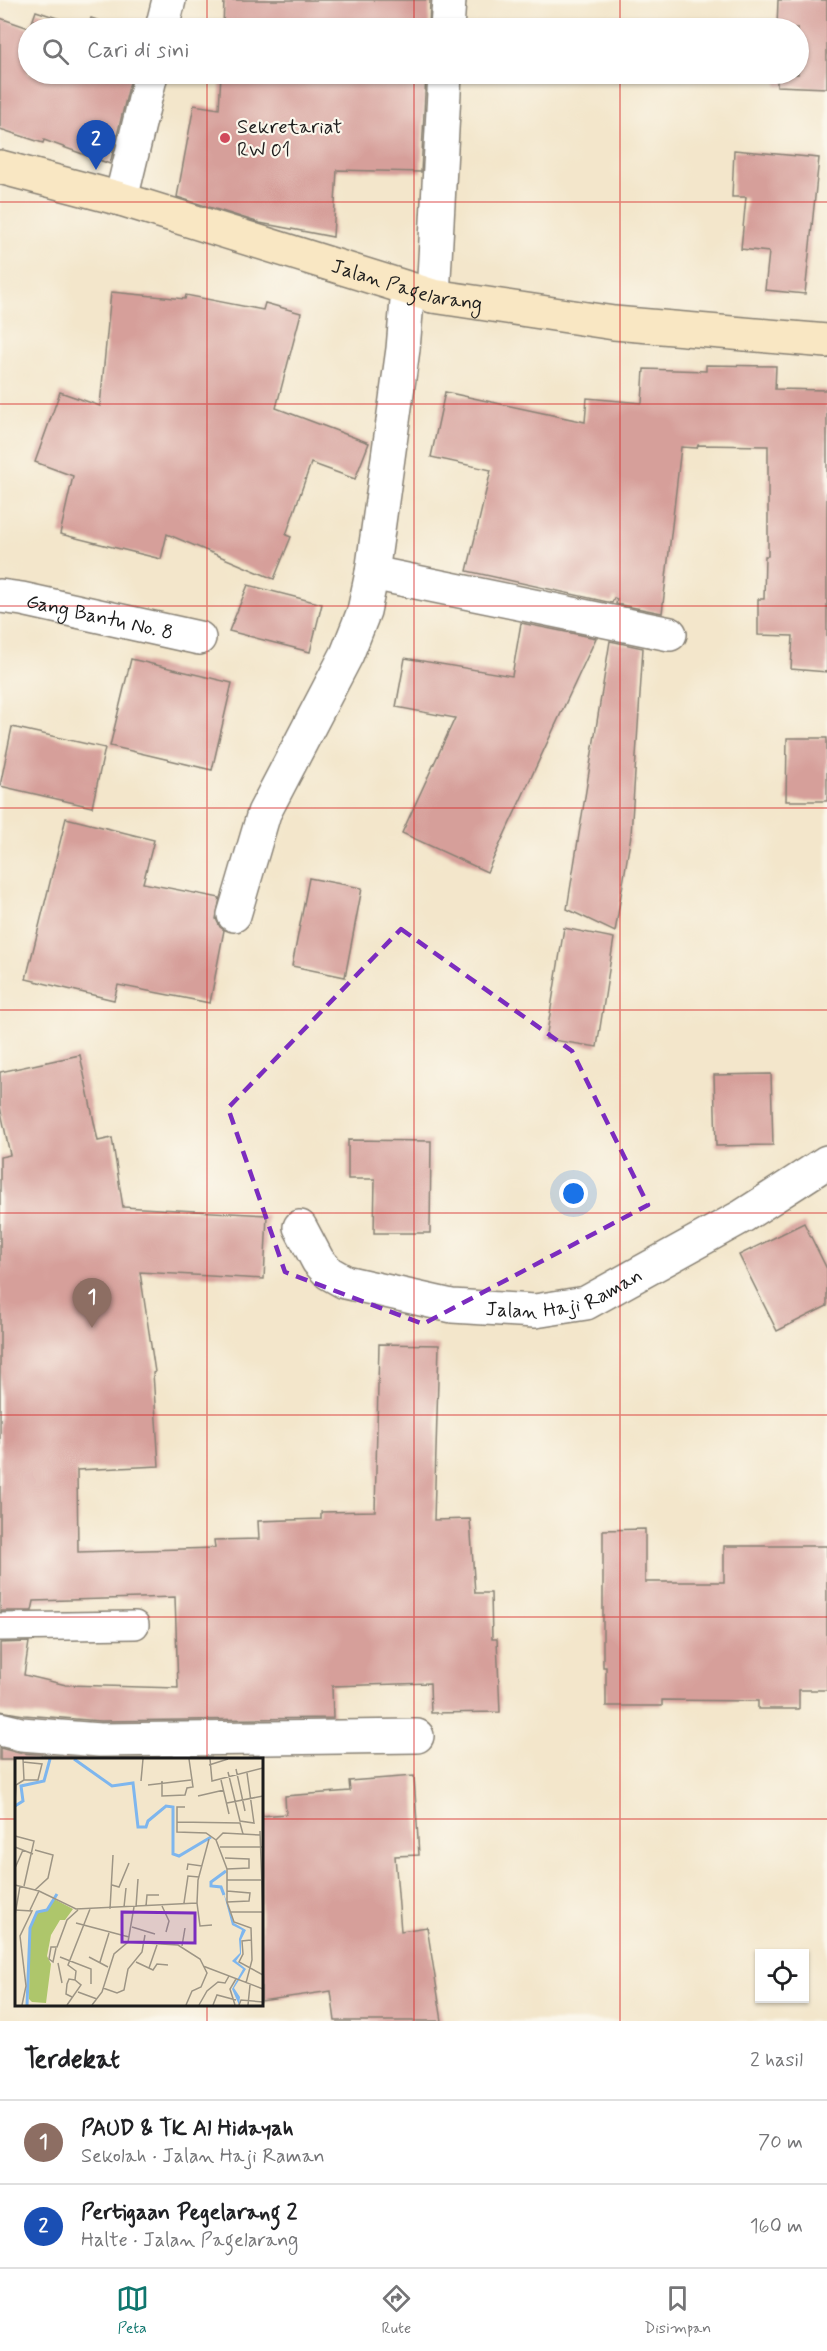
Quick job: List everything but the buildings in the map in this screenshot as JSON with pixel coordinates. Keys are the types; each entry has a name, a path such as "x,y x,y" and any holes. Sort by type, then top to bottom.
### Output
{"street":[{"path":"164,18 169,0"},
{"path":"447,18 448,0"},
{"path":"121,199 149,84"},
{"path":"234,915 264,813 347,654 363,611 372,573 403,350 421,292 444,84"},
{"name":"Jalan Pagelarang","path":"0,167 121,199 421,292 614,323 827,341"},
{"path":"372,573 670,634"},
{"name":"Gang Bantu No. 8","path":"0,596 199,638"},
{"name":"Jalan Haji Raman","path":"300,1227 318,1261 329,1273 345,1282 452,1306 535,1311 586,1303 743,1215 827,1162"},
{"path":"0,1729 21,1734 100,1740 417,1737"}],"lane":[{"path":"0,1627 135,1624"}],"highlighted area":[{"path":"401,929 572,1051 648,1205 423,1324 285,1272 228,1108"}],"place":[{"name":"Sekretariat RW 01","path":"225,138"},
{"name":"Pertigaan Pegelarang 2","path":"96,170"},
{"name":"PAUD & TK Al Hidayah","path":"92,1328"}]}
